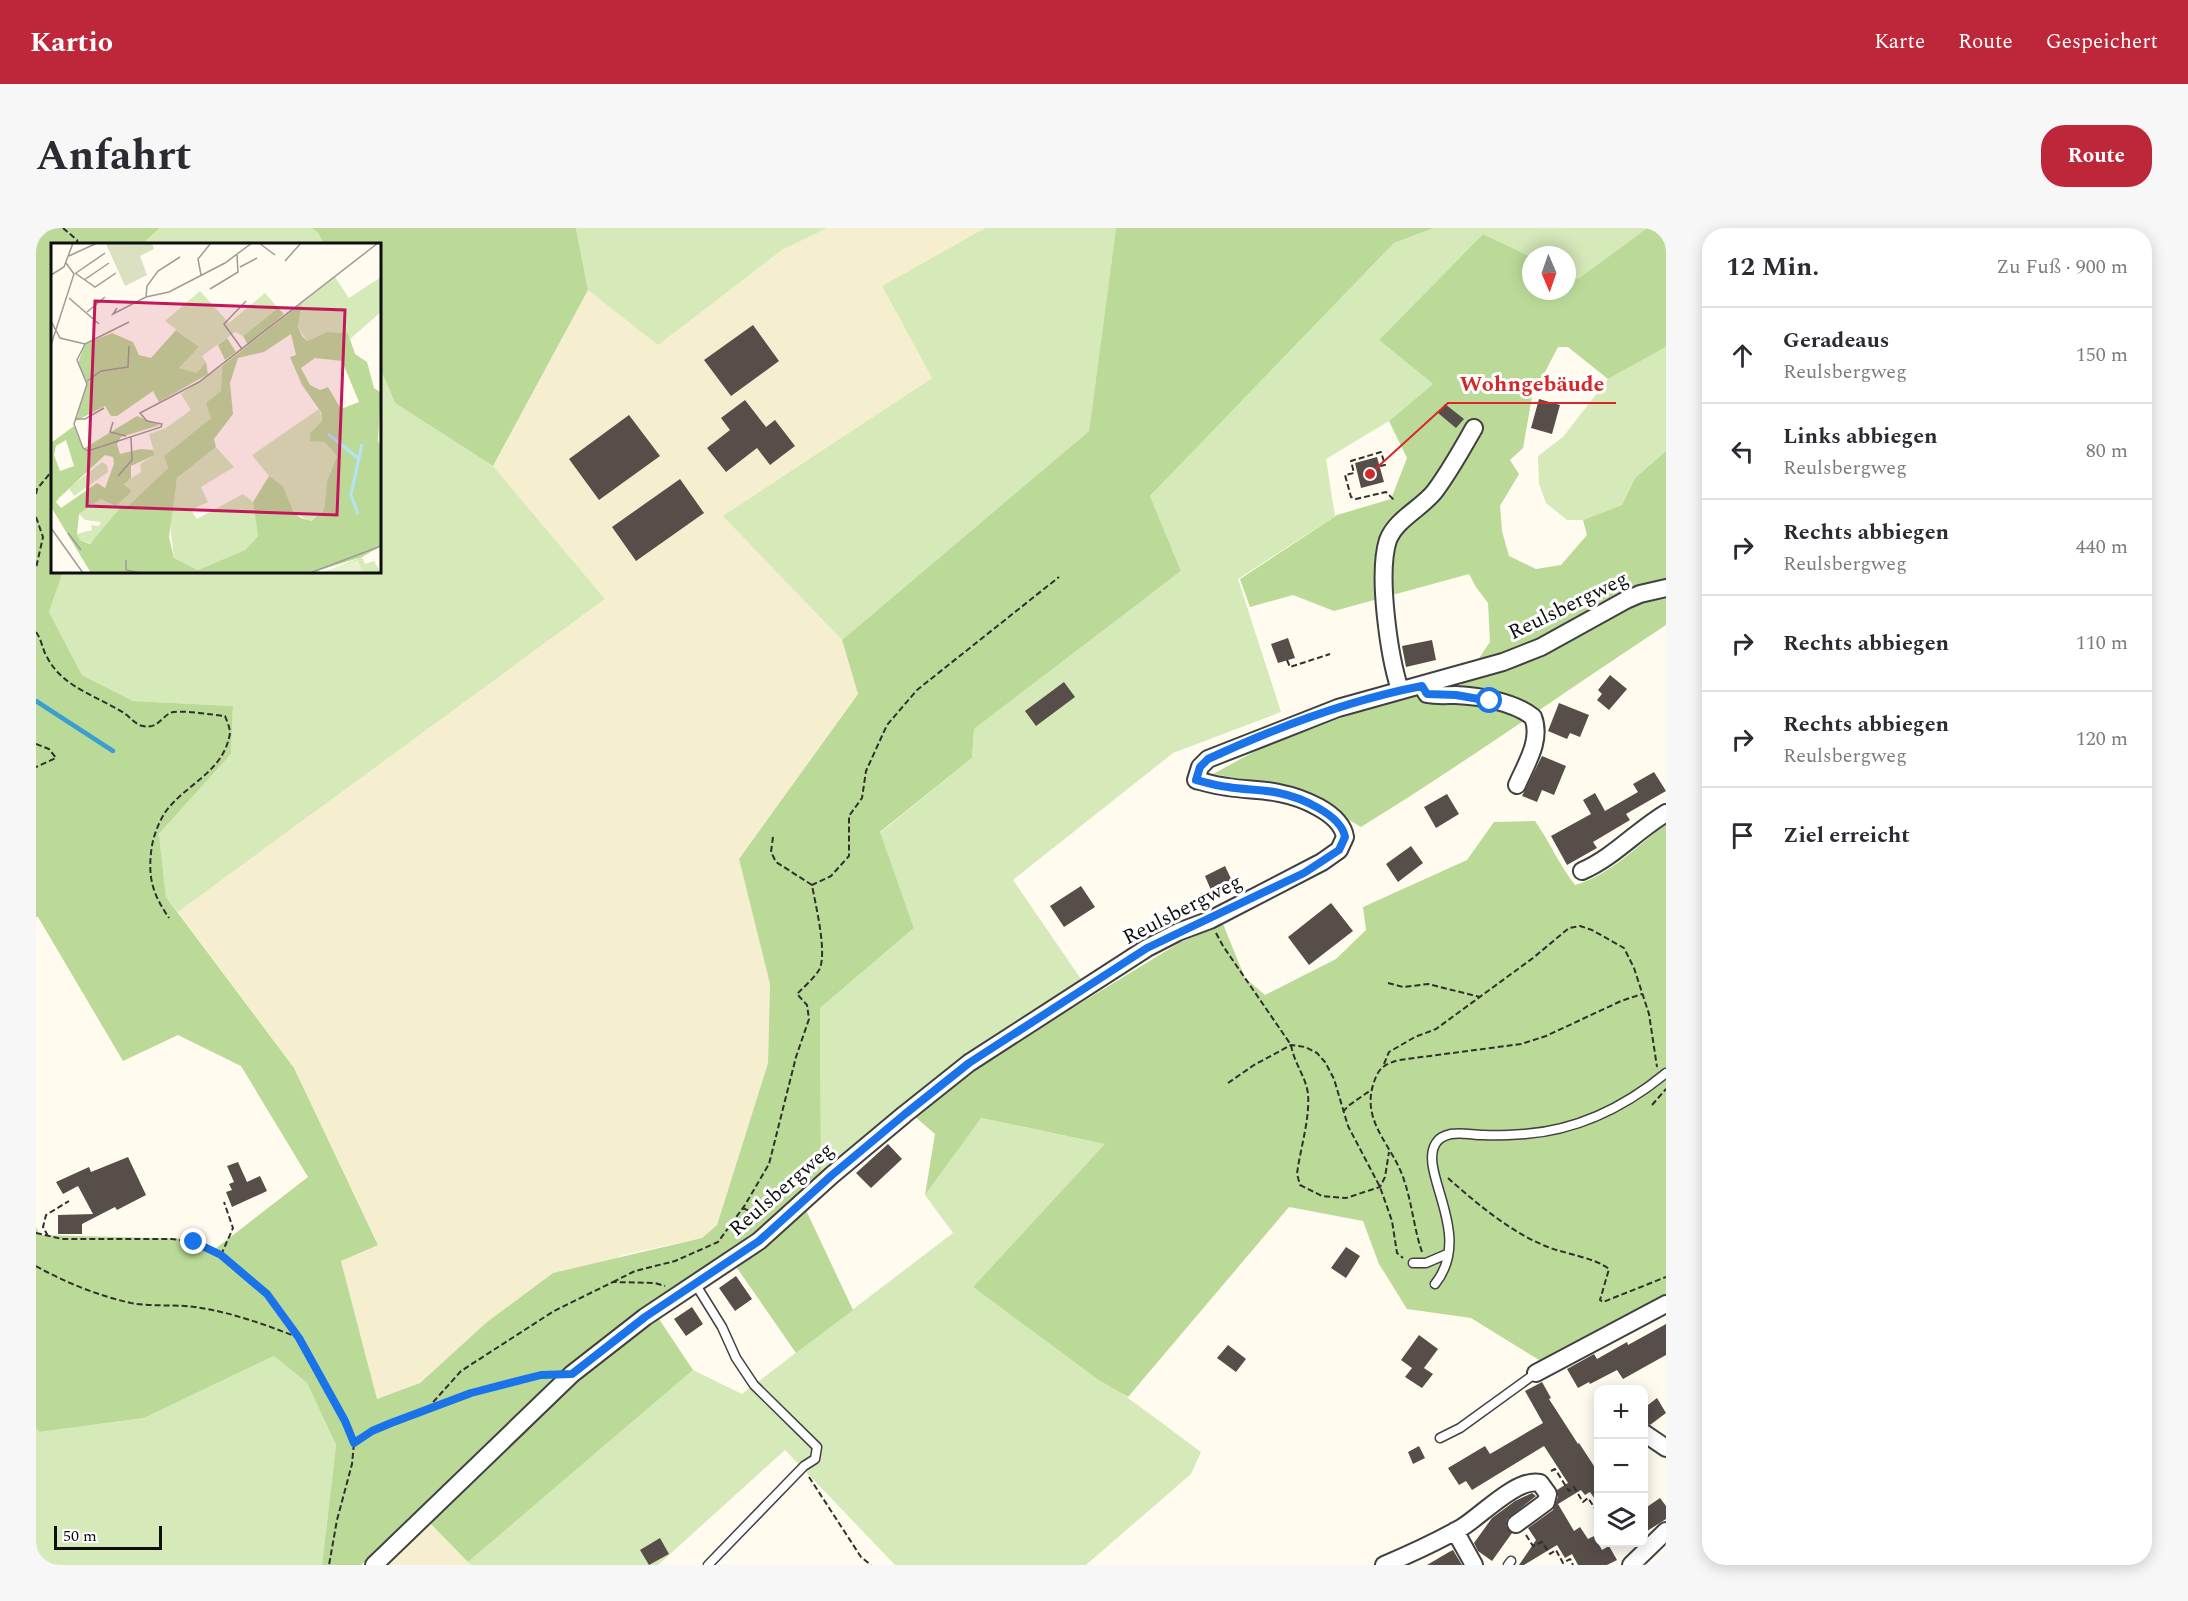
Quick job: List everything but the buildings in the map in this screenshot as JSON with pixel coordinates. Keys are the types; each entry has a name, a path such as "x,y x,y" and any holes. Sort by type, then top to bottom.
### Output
{"street":[{"path":"1400,690 1388,627 1385,597 1384,567 1388,540 1399,525 1436,491 1474,428"},
{"name":"Reulsbergweg","path":"374,1565 572,1374 645,1317 759,1241 905,1114 969,1063 1147,948 1178,932 1210,920 1313,868 1339,850 1345,837 1340,824 1319,809 1295,797 1196,780 1200,767 1208,759 1338,708 1503,662 1541,647 1640,594 1666,588"},
{"name":"Reulsbergweg","path":"1422,686 1427,694 1456,695 1490,701 1516,707 1533,717 1536,732 1534,744 1517,785"},
{"path":"1582,872 1602,862 1646,825 1666,813"},
{"path":"1536,1373 1666,1304"},
{"path":"1648,1436 1666,1448"},
{"path":"1384,1565 1410,1560 1464,1527 1489,1506 1529,1482 1540,1483 1548,1494 1546,1502 1516,1524"},
{"path":"1455,1531 1474,1565"},
{"path":"1631,1565 1666,1532"}],"lane":[{"path":"1435,1284 1444,1272 1450,1240 1449,1225 1434,1170 1433,1149 1436,1143 1449,1134 1527,1134 1562,1127 1609,1112 1635,1097 1666,1073"},
{"path":"1413,1263 1426,1263 1447,1254"},
{"path":"690,1289 722,1327 736,1358 754,1385 817,1447 815,1459 804,1466 708,1565"},
{"path":"1440,1438 1460,1428 1536,1373"}],"path":[{"path":"63,228 78,243"},
{"path":"1380,466 1385,465 1381,452 1351,461 1354,473 1345,475 1351,497 1356,499 1386,492 1395,501"},
{"path":"36,494 37,489 51,472"},
{"path":"36,517 43,537 36,568"},
{"path":"812,885 831,876 849,856 849,816 862,798 866,771 887,726 917,690 1059,577"},
{"path":"36,632 47,657 65,680 125,714 141,726 156,726 170,713 180,710 225,716 230,732 222,755 209,772 165,813 155,833 149,873 158,901 169,918"},
{"path":"1287,660 1290,667 1330,654"},
{"path":"36,744 49,749 56,758 36,767"},
{"path":"427,1409 461,1371 554,1311 635,1271 675,1261 718,1242 743,1208 769,1164 796,1058 809,1019 807,1005 797,994 819,970 821,963 820,925 812,885 776,862 771,852 773,837"},
{"path":"1210,920 1223,946 1291,1045 1293,1058 1305,1081 1308,1096 1297,1174 1300,1185 1322,1196 1346,1198 1380,1186 1389,1152"},
{"path":"1426,1263 1404,1178 1389,1152 1369,1105 1376,1075 1389,1052 1415,1037 1436,1029 1533,958 1569,928 1580,926 1624,948 1634,968 1649,1014 1658,1079"},
{"path":"1388,983 1403,987 1428,984 1480,998"},
{"path":"1383,1065 1427,1056 1521,1044 1546,1036 1621,1001 1642,994"},
{"path":"1228,1083 1254,1065 1291,1045 1305,1047 1317,1053 1334,1079 1343,1112 1354,1139 1380,1186 1392,1221 1397,1253 1413,1263"},
{"path":"1343,1112 1371,1089"},
{"path":"1652,1105 1666,1089"},
{"path":"1434,1170 1443,1173 1476,1202 1531,1239 1563,1253 1600,1262 1609,1269 1600,1300 1603,1302 1666,1277"},
{"path":"48,1236 43,1227 46,1215 69,1201"},
{"path":"221,1255 233,1228 224,1202"},
{"path":"743,1208 778,1224"},
{"path":"36,1233 62,1239 184,1240 207,1247 221,1255 267,1294 299,1338 345,1421 354,1443 352,1464 329,1565"},
{"path":"36,1266 47,1273 101,1295 132,1303 196,1307 256,1321 299,1338"},
{"path":"613,1282 655,1283 690,1289"},
{"path":"354,1443 372,1431 495,1386 541,1375 572,1374"},
{"path":"804,1466 816,1489 861,1557 871,1565"},
{"path":"1578,1495 1583,1502 1588,1498 1594,1507"},
{"path":"1516,1524 1533,1546 1542,1542 1550,1554 1556,1550 1563,1563 1570,1559 1574,1565"}],"shaded area":[{"path":"827,228 985,228 882,286 932,378 724,516 842,640 858,694 739,859 770,984 768,1063 717,1225 702,1238 623,1255 487,1322 420,1383 377,1400 341,1260 378,1244 294,1068 178,912 605,599 493,466 588,290 658,344 782,250"},
{"path":"429,1522 471,1565 381,1565"}],"green space":[{"path":"36,228 160,228 143,243 51,243 51,573 63,573 49,612 82,675 133,701 233,706 231,754 159,834 166,897 294,1068 378,1245 341,1261 377,1399 420,1383 487,1322 553,1273 702,1238 717,1225 768,1063 770,984 739,859 858,694 842,640 1089,431 1116,228 1434,228 1394,243 1150,496 1181,571 974,729 972,758 880,832 914,928 820,1008 821,1175 765,1232 603,1342 403,1530 361,1565 322,1565 336,1445 307,1383 274,1356 144,1418 40,1432 36,1429 36,1227 40,1235 193,1239 215,1249 308,1177 241,1066 178,1035 123,1061 36,917"},
{"path":"160,228 312,228 323,243 143,243"},
{"path":"312,228 576,228 588,290 493,466 395,403 381,370 381,243 323,243"},
{"path":"576,228 827,228 782,250 658,345 588,290"},
{"path":"985,228 1116,228 1089,431 842,640 723,516 932,378 882,286"},
{"path":"1434,228 1647,228 1578,279 1576,278 1576,246 1522,246 1522,253 1483,234 1379,340 1433,384 1389,421 1326,459 1335,516 1238,579 1281,712 1173,753 1013,880 1081,979 952,1066 821,1175 820,1008 914,928 880,833 972,758 974,729 1181,571 1150,496 1394,243"},
{"path":"1647,228 1666,228 1666,347 1608,379 1568,347 1558,347 1532,397 1523,448 1510,460 1519,474 1500,506 1502,531 1509,556 1536,569 1561,565 1587,535 1583,520 1622,505 1635,478 1666,451 1666,625 1476,753 1361,827 1295,788 1213,774 1259,749 1362,710 1461,685 1490,642 1488,603 1469,574 1334,611 1293,595 1250,607 1240,579 1337,515 1391,499 1407,458 1389,421 1433,384 1379,340 1483,234 1522,253 1522,300 1576,300 1576,278 1578,279"},
{"path":"1666,347 1666,451 1635,478 1622,505 1583,520 1567,520 1546,503 1539,484 1538,456 1563,437 1608,379"},
{"path":"381,370 395,403 493,466 605,599 178,912 166,897 159,834 231,754 233,706 133,701 82,675 49,612 63,573 381,573"},
{"path":"1535,821 1575,885 1612,867 1666,823 1666,1303 1544,1363 1471,1318 1407,1309 1379,1264 1363,1221 1289,1207 1128,1397 1099,1380 973,1287 1105,1144 981,1118 925,1195 935,1134 912,1114 973,1069 1179,943 1223,924 1245,978 1265,995 1336,959 1366,930 1363,907 1467,860 1494,822"},
{"path":"980,1118 1106,1144 973,1287 1201,1452 1191,1474 1086,1565 895,1565 785,1450 658,1565 471,1565 468,1562 693,1370 742,1394 953,1233 925,1195"},
{"path":"805,1208 853,1310 796,1353 735,1265"},
{"path":"657,1316 693,1370 468,1562 429,1522 571,1383"},
{"path":"274,1356 307,1383 336,1445 322,1565 36,1565 36,1429 41,1432 144,1418"}],"waterway":[{"path":"36,701 113,751"}],"place":[{"name":"Wohngebäude","path":"1370,474"}],"route":[{"path":"194,1242 221,1255 267,1294 284,1315 345,1421 354,1443 372,1431 437,1404 471,1393 541,1375 572,1374 645,1317 759,1241 832,1175 969,1063 1147,948 1178,932 1210,920 1304,873 1339,850 1343,844 1345,837 1340,824 1331,816 1295,797 1196,780 1200,767 1208,759 1338,708 1400,690 1422,686 1427,694 1433,696 1456,695 1490,701"}]}
